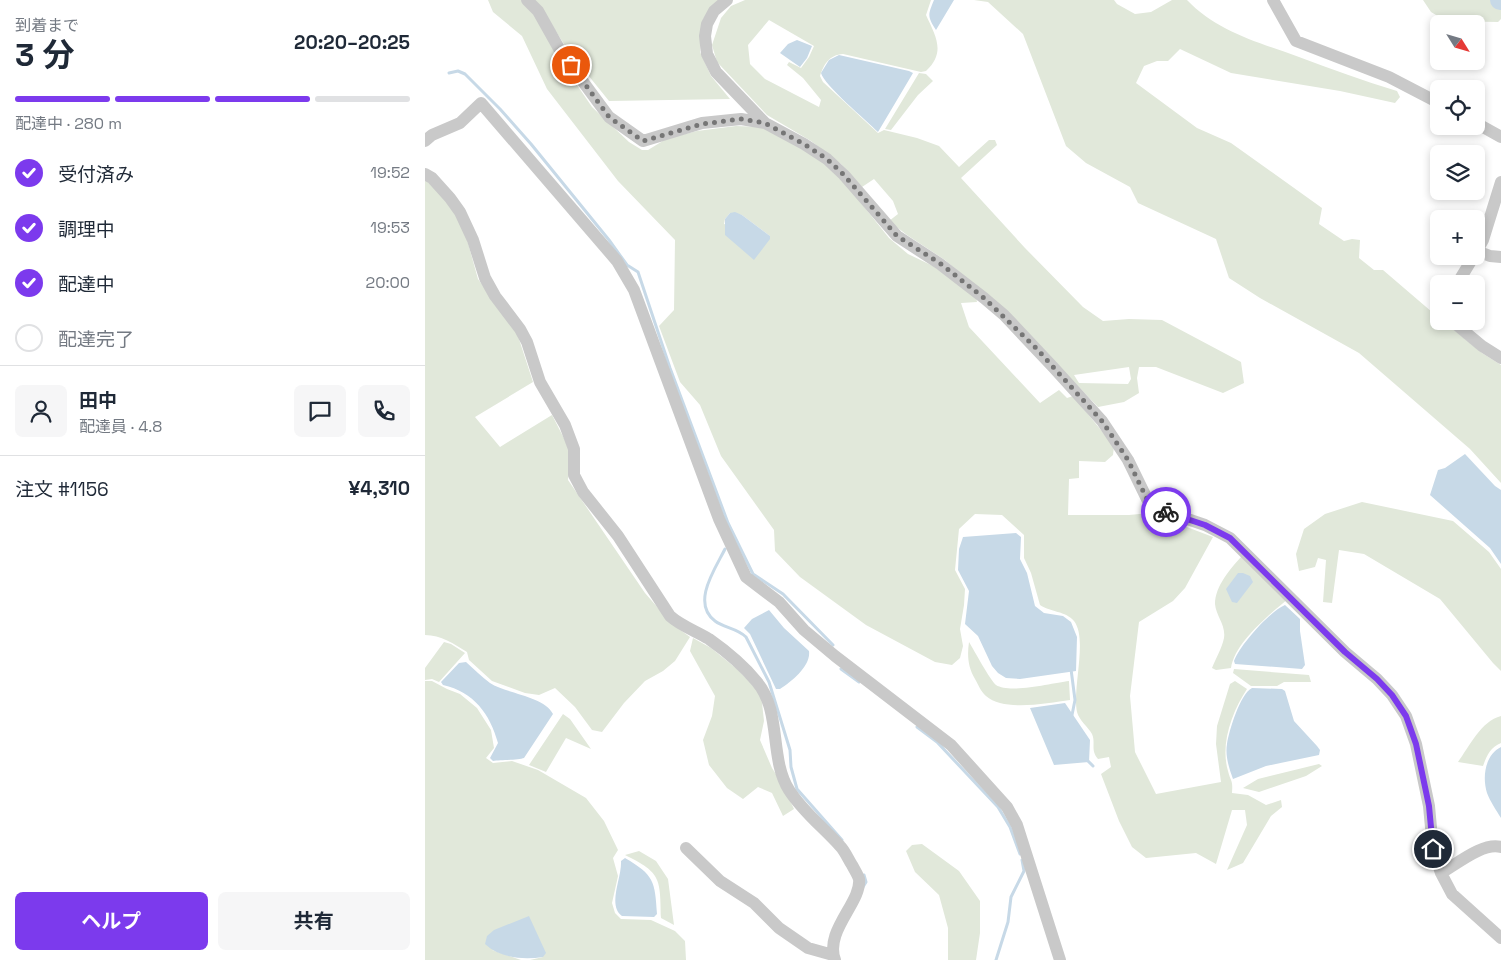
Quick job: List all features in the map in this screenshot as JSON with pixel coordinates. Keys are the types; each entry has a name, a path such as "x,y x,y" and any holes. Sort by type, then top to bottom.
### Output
{"street":[{"path":"527,0 538,11 561,52 609,117 643,141 702,124 741,119 765,123"},
{"path":"727,0 714,11 707,24 705,36 707,54 717,72 765,123 827,159 844,175 897,236 941,264 1003,315 1102,421 1128,460 1147,499 1164,511 1205,525 1230,538 1345,652 1377,679 1392,695 1406,716 1416,744 1429,806 1433,849 1441,873 1452,894 1501,938"},
{"path":"1273,0 1296,41 1389,77 1430,98"},
{"path":"425,141 432,135 460,123 481,103 617,261 634,290 719,519 746,578 779,602 805,630 835,656 951,745 1007,808 1019,831 1060,960"},
{"path":"1485,128 1501,137"},
{"path":"425,174 432,178 460,212 473,240 485,278 495,296 520,329 527,342 540,382 565,425 574,449 574,475 583,492 618,536 670,616 676,622 708,639 724,651 747,672 763,691 769,705 782,775 788,789 803,811 841,847 859,878 856,896 845,912 835,935 834,957 808,948 779,928 754,903 720,881 686,848"},
{"path":"1485,234 1501,182"},
{"path":"1485,255 1501,257"},
{"path":"1463,330 1501,358"},
{"path":"1441,873 1480,849 1494,845 1501,847"}],"shaded area":[{"path":"488,0 522,0 534,13 560,60 592,107 629,142 642,150 648,150 666,139 697,131 736,126 762,127 813,155 837,173 889,238 908,254 933,266 976,297 977,302 961,303 969,327 1040,403 1059,390 1067,398 1073,396 1114,446 1113,455 1105,462 1079,461 1079,478 1069,479 1068,515 1150,513 1213,537 1185,588 1173,601 1139,622 1130,696 1135,752 1156,794 1221,782 1216,744 1217,726 1230,684 1235,681 1247,689 1232,718 1225,750 1232,783 1232,793 1248,795 1266,805 1281,800 1282,807 1271,816 1243,863 1227,870 1247,825 1245,810 1232,810 1216,864 1196,853 1146,858 1132,847 1119,821 1101,774 1111,767 1109,757 1098,759 1094,750 1092,734 1077,712 1076,690 1080,651 1078,629 1071,618 1040,605 1031,573 1024,558 1024,535 1002,515 975,514 959,529 955,570 965,589 960,629 963,646 960,658 952,665 935,662 866,625 800,577 775,551 774,530 721,456 700,405 680,382 659,326 674,310 675,240 618,181 547,89 522,36 493,12","holes":["730,213 742,215 770,236 724,224 725,219"]},
{"path":"534,0 719,0 703,19 700,52 711,76 730,99 609,101 567,49 542,9"},
{"path":"745,0 931,0 926,15 936,37 937,51 936,57 926,71 921,72 843,54 834,56 825,64 820,76 823,82 878,133 884,130 917,138 939,146 959,167 989,140 995,140 997,145 961,178 1025,248 1083,307 1103,321 1129,319 1162,320 1241,362 1244,383 1223,393 1156,367 1139,367 1137,378 1139,393 1124,402 1098,407 1007,312 945,260 889,221 898,214 893,201 874,179 862,187 841,164 811,141 767,115 717,62 712,45 721,18 731,6","holes":["769,20 814,46 801,68 789,62 787,65 803,78 821,100 819,107 765,79 750,64 748,45","1129,367 1131,379 1128,384 1079,383 1074,375"]},
{"path":"974,0 1114,0 1117,4 1135,14 1151,12 1172,0 1187,0 1211,20 1239,35 1397,91 1400,97 1395,103 1340,91 1231,73 1180,49 1168,61 1157,61 1144,66 1136,83 1197,128 1231,143 1322,208 1319,224 1344,241 1360,240 1359,258 1374,270 1383,270 1430,310 1430,330 1454,330 1482,353 1501,365 1501,483 1470,449 1359,353 1260,298 1229,278 1216,239 1138,203 1130,187 1086,163 1066,146 1023,34 988,2"},
{"path":"1423,0 1501,0 1501,19 1498,22 1485,22 1485,15 1436,15 1431,12"},
{"path":"919,73 926,74 933,81 918,95 891,130 885,129"},
{"path":"425,180 437,189 456,213 466,236 478,279 517,333 533,382 475,417 500,447 552,415 570,450 568,480 645,593 672,624 690,637 675,661 663,671 645,681 624,703 602,732 592,730 575,707 555,688 539,695 525,693 492,681 469,660 467,652 442,638 425,635"},
{"path":"1362,502 1453,521 1489,552 1501,569 1501,671 1440,599 1364,554 1339,550 1332,603 1323,602 1326,560 1318,558 1315,567 1299,571 1296,554 1304,529 1325,514"},
{"path":"1242,556 1289,598 1246,639 1239,648 1231,668 1216,670 1212,668 1222,646 1224,633 1215,604 1216,597 1224,578"},
{"path":"693,638 711,648 737,669 761,694 764,721 760,740 772,768 794,809 783,816 772,793 758,787 743,799 727,788 709,765 703,740 712,716 715,696 690,651"},
{"path":"444,642 465,653 439,682 432,679 425,680 425,668"},
{"path":"969,642 996,685 1021,688 1069,681 1070,700 1026,705 1003,704 994,701 986,696 973,675 969,661"},
{"path":"1234,669 1309,675 1311,682 1284,682 1277,686 1251,686 1233,673"},
{"path":"425,681 432,681 460,694 477,708 491,730 494,748 486,758 493,763 512,761 538,770 586,798 604,821 618,850 613,858 618,876 612,903 615,913 621,919 651,920 675,931 685,941 686,960 530,960 543,957 492,950 521,960 425,960"},
{"path":"563,714 570,719 591,749 566,738 546,772 529,765"},
{"path":"1501,716 1501,743 1489,752 1483,766 1458,762 1471,742 1487,723"},
{"path":"1319,764 1322,766 1306,776 1259,792 1243,788 1258,779"},
{"path":"922,844 959,871 980,901 980,933 976,960 948,960 948,928 939,895 915,872 906,851 912,845"},
{"path":"639,851 656,861 668,879 674,925 661,918 657,879 646,867 625,855"}],"water":[{"path":"934,0 954,0 936,30 929,15"},
{"path":"797,40 812,46 807,58 800,67 780,53 788,44"},
{"path":"839,55 913,73 878,132 837,94 824,79 821,73 829,60"},
{"path":"735,212 770,236 770,239 754,260 725,235 725,219 730,213"},
{"path":"1465,454 1501,490 1501,564 1490,548 1430,495 1438,470 1445,468"},
{"path":"1016,533 1021,537 1020,559 1027,573 1035,606 1044,613 1063,616 1071,622 1077,637 1076,671 1020,679 1006,678 992,666 978,636 965,624 969,591 958,570 959,549 963,537"},
{"path":"1238,573 1250,576 1253,582 1237,603 1232,602 1226,589"},
{"path":"1285,605 1300,619 1305,665 1302,669 1235,664 1234,661 1237,654 1249,638 1271,614"},
{"path":"769,610 784,628 809,651 809,657 804,668 780,689 776,689 750,634 744,628 752,619"},
{"path":"466,662 490,683 534,699 542,703 553,714 524,758 493,761 490,758 498,743 495,732 485,714 464,693 443,685 441,682 459,663"},
{"path":"1252,688 1282,689 1285,691 1294,721 1320,750 1319,755 1266,766 1233,779 1227,757 1228,738 1239,705 1243,697"},
{"path":"1065,703 1090,740 1089,762 1054,765 1030,708"},
{"path":"1501,747 1501,818 1488,796 1485,774 1491,755"},
{"path":"625,858 642,869 654,886 657,914 654,917 622,916 618,911 615,898 621,861"},
{"path":"529,916 546,953 543,957 512,957 491,949 485,944 487,936 494,930"}],"waterway":[{"path":"449,73 458,71 465,74 500,109 531,144 627,265 638,272 670,368 728,523 753,574 783,594 833,645"},
{"path":"725,549 707,586 705,605 708,614 715,621 746,637 769,682 790,750 791,767 797,789 842,840"},
{"path":"841,669 859,682"},
{"path":"1071,669 1075,700 1072,715"},
{"path":"917,727 937,742 998,807 1010,827 1020,854"},
{"path":"1086,759 1093,766"},
{"path":"996,960 1008,922 1011,897 1024,871 1022,860"},
{"path":"863,887 866,882 864,875"}],"way so far":[{"path":"571,65 609,117 643,141 702,124 741,119 765,123 827,159 844,175 881,220 897,236 941,264 984,298 1036,348 1043,358 1102,421 1128,460 1147,499 1166,512"}],"route":[{"path":"1166,512 1218,530 1230,538 1345,652 1377,679 1392,695 1406,716 1416,744 1429,806 1433,849"}]}
